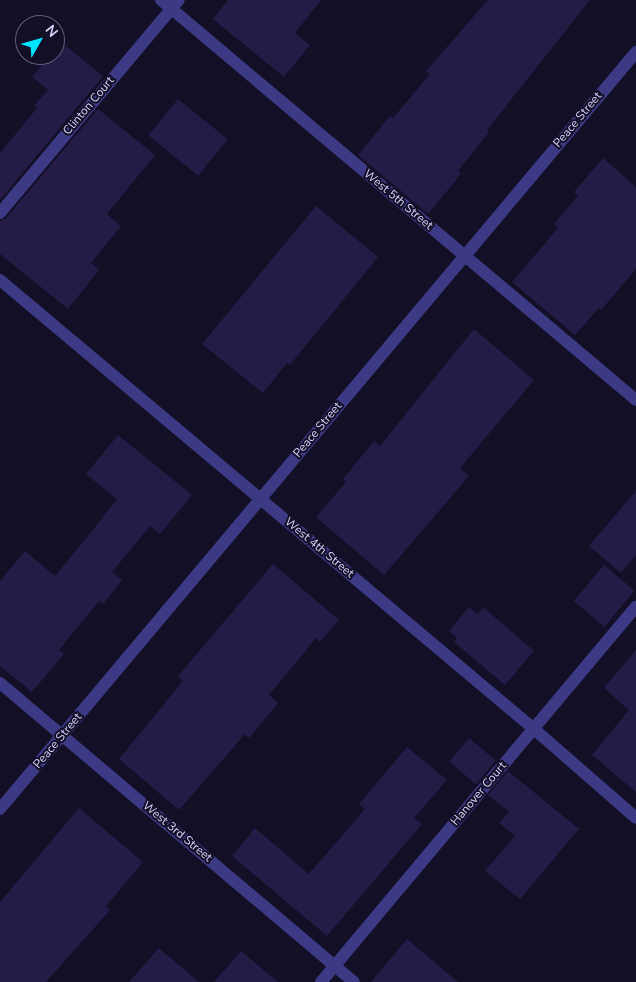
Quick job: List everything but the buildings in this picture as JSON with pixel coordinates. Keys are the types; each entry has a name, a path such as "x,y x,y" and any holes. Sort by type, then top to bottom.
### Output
{"street":[{"name":"West 5th Street","path":"161,0 175,4 464,256 636,400"},
{"name":"Clinton Court","path":"0,213 175,4"},
{"name":"Peace Street","path":"0,809 636,52"},
{"name":"West 4th Street","path":"0,280 534,729 636,818"},
{"name":"Hanover Court","path":"321,982 636,607"},
{"name":"West 3rd Street","path":"0,683 354,982"}]}
